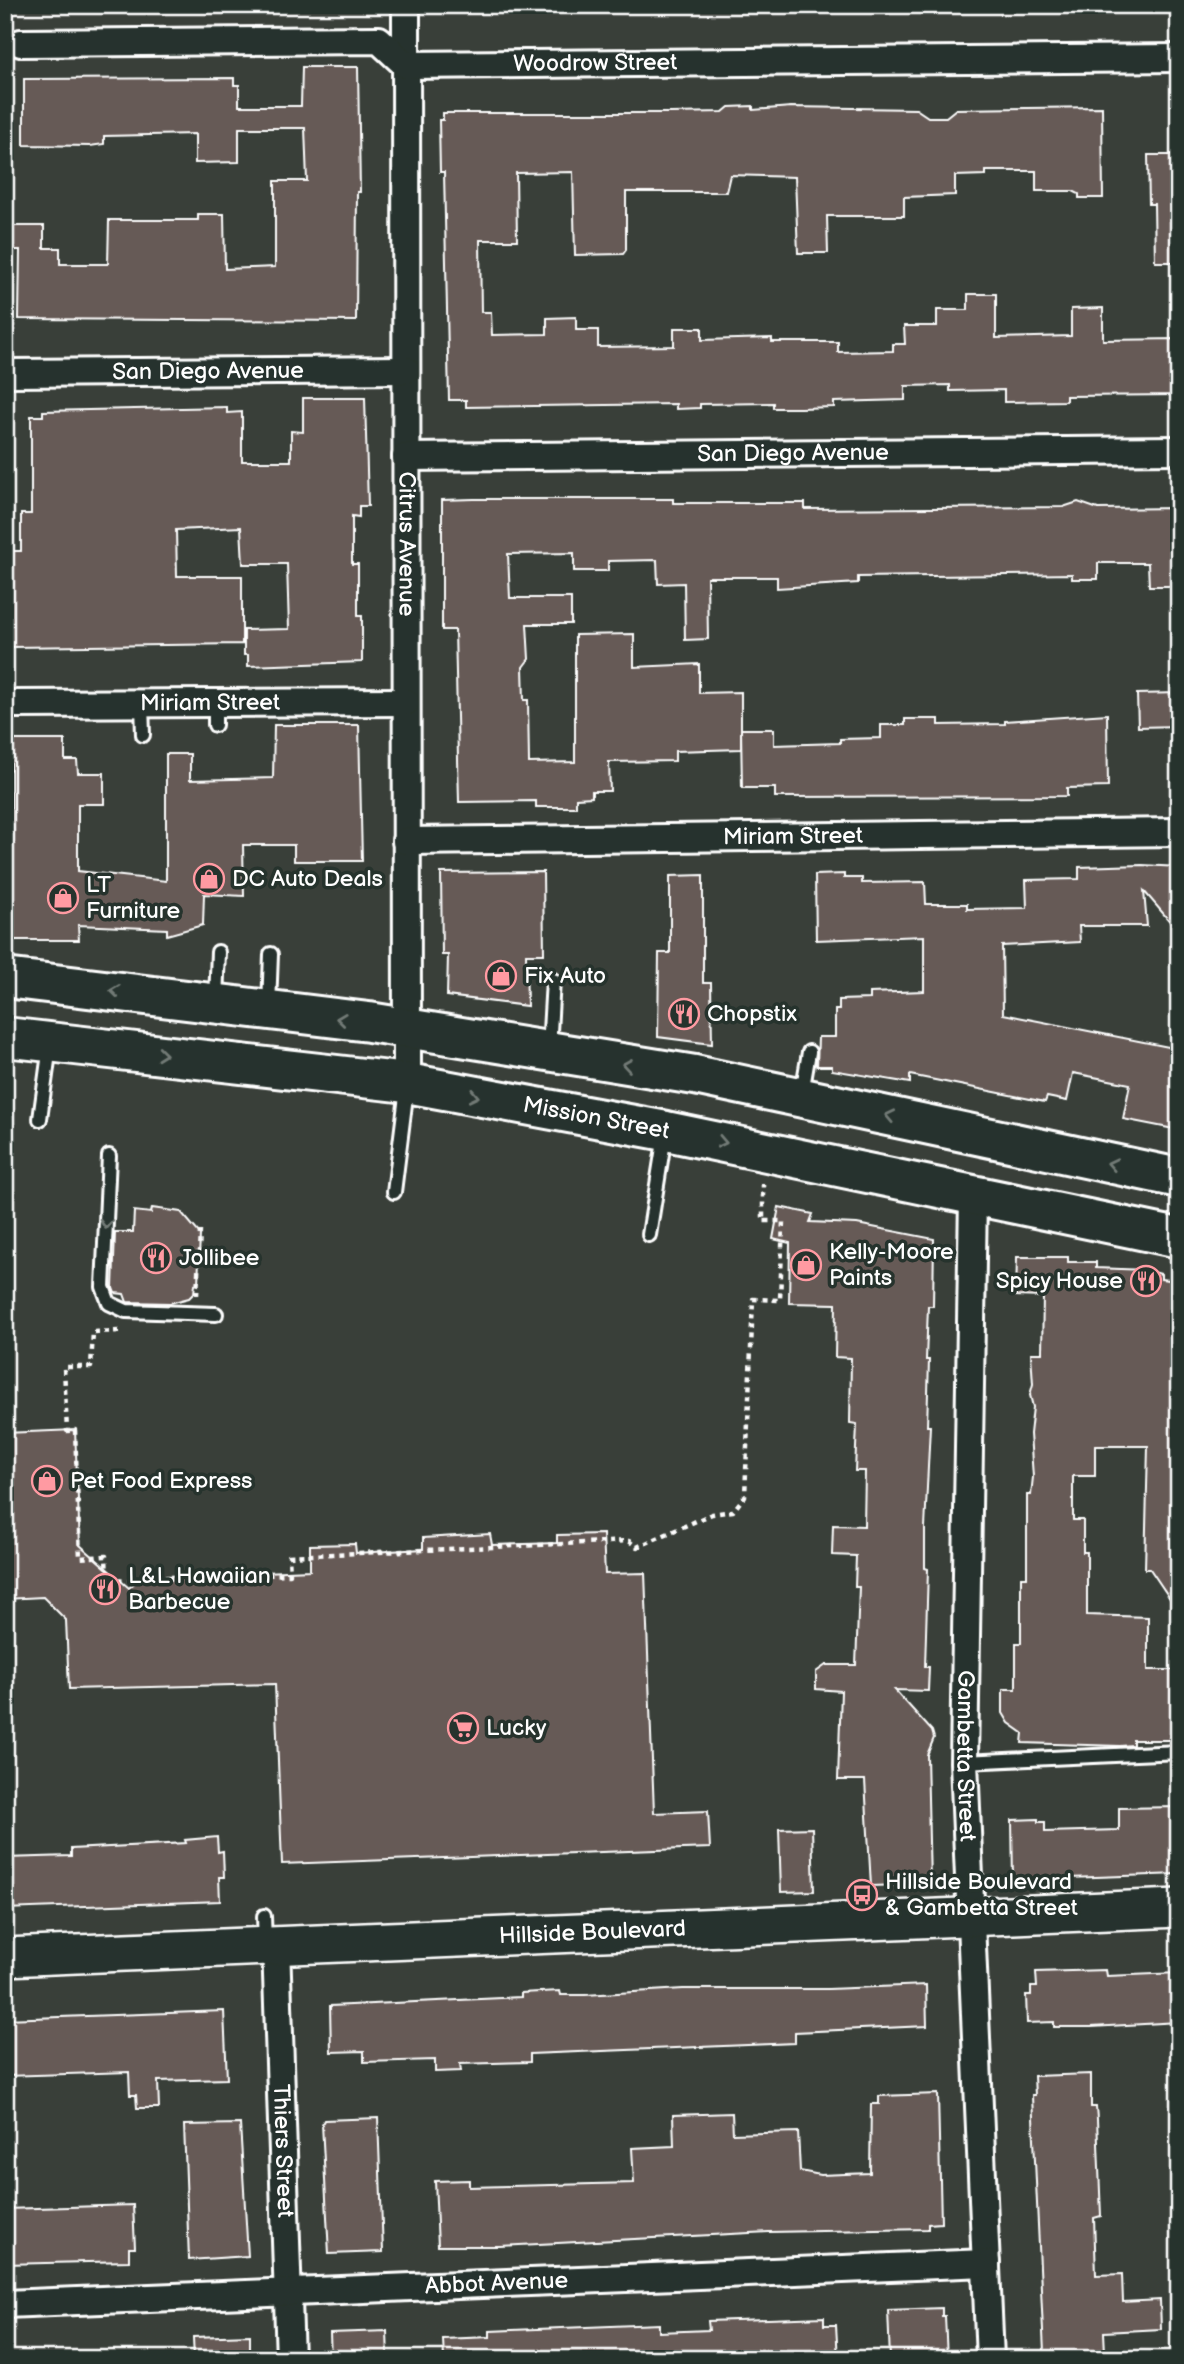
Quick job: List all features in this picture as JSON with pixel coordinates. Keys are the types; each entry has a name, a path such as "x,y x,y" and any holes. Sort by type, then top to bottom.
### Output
{"main road":[{"path":"5,978 269,1009 695,1075 1179,1178"},
{"name":"Mission Street","path":"5,1037 407,1083 666,1131 1179,1238"},
{"name":"Hillside Boulevard","path":"5,1957 268,1935 968,1917 1179,1908"}],"street":[{"name":"Citrus Avenue","path":"406,5 407,1083"},
{"path":"21,43 379,40 406,65"},
{"name":"Woodrow Street","path":"406,65 1179,58"},
{"name":"San Diego Avenue","path":"7,373 406,370"},
{"name":"San Diego Avenue","path":"406,457 1179,450"},
{"name":"Miriam Street","path":"14,704 142,704 215,714 406,702"},
{"name":"Miriam Street","path":"406,841 1179,832"},
{"name":"Gambetta Street","path":"973,1196 964,1762 968,1917 990,2359"},
{"name":"Thiers Street","path":"268,1935 290,2359"},
{"name":"Abbot Avenue","path":"5,2304 986,2263"}],"lane":[{"path":"142,704 143,735"},
{"path":"216,1003 218,952"},
{"path":"269,1009 271,954"},
{"path":"549,1052 553,980"},
{"path":"40,1119 51,1042"},
{"path":"802,1097 808,1052"},
{"path":"394,1192 407,1083"},
{"path":"649,1235 666,1131"},
{"path":"108,1156 103,1287 106,1298 114,1307 126,1311 216,1314"},
{"path":"964,1762 1179,1752"}],"path":[{"path":"131,1331 93,1332 91,1367 64,1367 67,1431 75,1430 80,1558 106,1556 107,1581 290,1574 289,1556 629,1541 637,1547 712,1514 733,1511 745,1496 753,1299 780,1300 783,1222 763,1221 765,1151"},
{"path":"196,1313 200,1231"}],"building":[{"path":"302,67 358,67 360,192 357,192 356,321 19,319 20,250 9,250 9,226 44,226 44,248 60,248 60,264 108,264 109,220 198,220 198,214 224,214 225,269 275,267 275,181 307,181 305,128 239,128 239,162 195,163 195,134 104,136 104,144 90,146 24,145 24,79 234,78 234,85 239,85 239,106 301,106"},
{"path":"753,106 753,110 791,107 916,109 928,117 946,117 956,109 1102,107 1103,198 1079,198 1079,194 1073,191 1036,191 1036,171 986,171 986,175 955,176 955,195 904,197 904,216 827,216 828,253 798,253 795,177 730,175 726,192 626,192 626,250 623,254 575,255 573,172 516,173 517,240 480,240 481,312 491,312 492,335 547,334 547,318 576,317 576,330 598,330 598,347 674,346 674,328 702,328 702,340 772,338 772,342 838,342 838,352 893,351 893,344 905,344 904,326 937,326 937,310 968,310 968,294 996,294 996,338 1071,336 1071,309 1103,308 1103,340 1179,339 1179,395 1066,396 1066,401 1004,402 1004,390 950,391 950,385 905,386 905,400 834,402 834,407 773,408 773,403 700,404 700,408 676,409 676,404 466,407 466,400 449,400 444,172 440,172 439,120 443,120 443,113 723,112 729,107"},
{"path":"1148,155 1179,155 1179,262 1155,262 1154,204 1149,204"},
{"path":"303,398 365,398 368,506 359,506 359,517 352,516 352,564 358,564 358,616 362,616 362,662 248,666 248,655 244,655 244,630 289,629 287,564 243,564 241,527 176,530 177,576 242,576 242,644 11,647 10,551 21,551 21,514 31,514 31,416 43,416 43,411 227,407 227,413 242,412 242,461 291,461 291,431 303,432"},
{"path":"673,499 673,503 805,503 805,509 1063,507 1078,502 1098,509 1179,508 1179,586 1149,586 1148,563 1098,563 1098,579 1072,579 1072,574 858,577 858,583 777,588 777,577 707,577 708,639 685,640 684,583 658,584 657,560 608,561 608,571 574,571 574,553 508,554 510,598 571,598 571,624 527,624 529,659 523,667 524,700 528,700 529,763 575,762 575,635 634,634 634,667 699,664 699,693 741,692 741,749 675,751 675,761 609,762 610,791 592,791 592,797 576,798 576,807 536,807 536,801 459,802 455,630 442,630 442,500"},
{"path":"1179,693 1179,726 1138,727 1137,694"},
{"path":"1107,714 1108,787 1067,788 1067,796 775,797 775,788 742,788 741,729 774,729 774,745 840,743 840,739 881,738 881,725 905,725 905,719 939,719 939,725 1005,724 1005,721"},
{"path":"274,725 359,725 362,861 294,861 294,845 243,845 244,896 204,894 203,925 167,935 167,929 78,925 79,940 12,940 11,740 65,740 65,760 77,760 78,773 104,773 104,804 78,804 78,871 166,881 166,754 190,754 190,780 273,778"},
{"path":"1079,867 1179,867 1179,932 1144,891 1147,926 1079,926 1080,942 1002,946 1003,1014 1179,1049 1179,1130 1123,1119 1130,1084 1073,1073 1067,1101 1047,1097 1045,1102 910,1075 910,1083 832,1070 832,1066 817,1066 818,1037 835,1037 835,1010 839,1010 839,1000 870,999 870,993 924,991 924,936 816,940 815,875 844,874 844,878 862,878 862,883 925,882 926,904 967,904 967,909 1027,908 1026,880 1079,879"},
{"path":"543,872 544,954 526,954 527,1006 447,996 448,955 442,955 441,873"},
{"path":"703,875 703,983 711,983 712,1044 658,1037 659,953 670,953 670,876"},
{"path":"779,1207 813,1214 810,1222 857,1224 934,1239 933,1306 928,1306 926,1360 929,1360 927,1426 930,1426 925,1528 925,1568 928,1569 925,1667 929,1667 928,1691 895,1690 932,1731 934,1738 927,1755 930,1884 871,1886 865,1780 838,1780 841,1691 816,1689 816,1672 826,1665 856,1665 859,1587 855,1587 856,1556 832,1555 833,1525 864,1526 865,1471 855,1471 857,1424 850,1423 851,1358 835,1357 836,1304 789,1303 790,1243 773,1239"},
{"name":"Jollibee","path":"152,1208 181,1212 200,1234 198,1285 195,1284 194,1293 189,1298 170,1303 127,1302 124,1294 115,1293 115,1232 133,1232 134,1211 151,1213"},
{"path":"1017,1257 1068,1257 1068,1262 1096,1262 1096,1268 1146,1270 1161,1274 1161,1279 1179,1281 1179,1612 1150,1569 1145,1569 1148,1446 1095,1446 1095,1476 1073,1476 1073,1520 1083,1520 1083,1552 1087,1552 1087,1615 1148,1617 1148,1670 1179,1670 1179,1740 1133,1740 1133,1745 1120,1746 1022,1743 1023,1733 1009,1723 1003,1713 1003,1689 1016,1689 1016,1643 1021,1643 1021,1577 1027,1577 1027,1495 1031,1495 1033,1477 1030,1434 1033,1407 1030,1395 1033,1384 1031,1353 1042,1353 1043,1297 1016,1296"},
{"name":"Lucky","path":"75,1430 80,1545 129,1588 141,1577 310,1570 310,1545 355,1544 356,1553 423,1549 423,1538 490,1534 492,1545 557,1543 557,1535 603,1534 605,1574 645,1573 654,1813 708,1811 710,1848 282,1864 275,1684 69,1689 66,1620 43,1597 5,1599 5,1433"},
{"path":"1179,1807 1179,1874 1013,1880 1012,1820 1038,1819 1038,1822 1045,1822 1045,1832 1119,1830 1119,1808"},
{"path":"812,1828 814,1891 781,1892 779,1829"},
{"path":"217,1837 218,1852 223,1851 224,1877 219,1877 220,1901 5,1909 5,1858 71,1856 71,1849 186,1843 185,1840"},
{"path":"1106,1970 1107,1976 1179,1973 1179,2022 1091,2027 1054,2027 1054,2022 1027,2023 1026,1995 1031,1995 1031,1987 1037,1987 1036,1972"},
{"path":"926,1985 927,2026 795,2032 795,2043 530,2054 530,2062 460,2064 461,2071 435,2072 435,2060 364,2062 364,2051 331,2052 330,2006 521,1997 521,1993 560,1991 561,1995 585,1995 683,1989 828,1989"},
{"path":"224,2011 227,2079 158,2081 159,2108 137,2108 136,2095 130,2095 129,2072 5,2076 5,2019"},
{"path":"1091,2074 1091,2107 1096,2107 1097,2119 1101,2216 1094,2218 1096,2275 1122,2274 1123,2302 1160,2300 1161,2329 1104,2332 1105,2353 1094,2353 1094,2359 1064,2359 1064,2353 1044,2353 1032,2096 1035,2096 1034,2076"},
{"path":"938,2094 941,2223 928,2224 928,2229 769,2232 500,2246 438,2246 435,2181 469,2180 469,2187 634,2183 632,2148 674,2146 673,2115 732,2113 733,2134 798,2132 800,2171 820,2175 870,2173 871,2104 879,2104 879,2096"},
{"path":"378,2118 383,2252 329,2254 322,2124 324,2120"},
{"path":"240,2124 248,2256 189,2260 184,2125"},
{"path":"133,2205 135,2248 129,2248 129,2261 5,2264 5,2209"},
{"path":"942,2308 942,2316 945,2316 947,2359 890,2359 888,2310"},
{"path":"824,2317 824,2325 836,2325 838,2359 444,2359 443,2339 490,2337 490,2331 659,2324 659,2332 709,2330 708,2321"},
{"path":"387,2331 388,2359 331,2359 330,2333"},
{"path":"250,2335 250,2359 194,2359 193,2337"}],"place":[{"name":"DC Auto Deals","path":"209,879"},
{"name":"LT Furniture","path":"63,898"},
{"name":"Fix Auto","path":"501,976"},
{"name":"Chopstix","path":"684,1014"},
{"name":"Jollibee","path":"156,1258"},
{"name":"Kelly-Moore Paints","path":"806,1265"},
{"name":"Spicy House","path":"1146,1281"},
{"name":"Pet Food Express","path":"47,1481"},
{"name":"L&L Hawaiian Barbecue","path":"105,1589"},
{"name":"Lucky","path":"463,1728"},
{"name":"Hillside Boulevard & Gambetta Street","path":"862,1895"}]}
